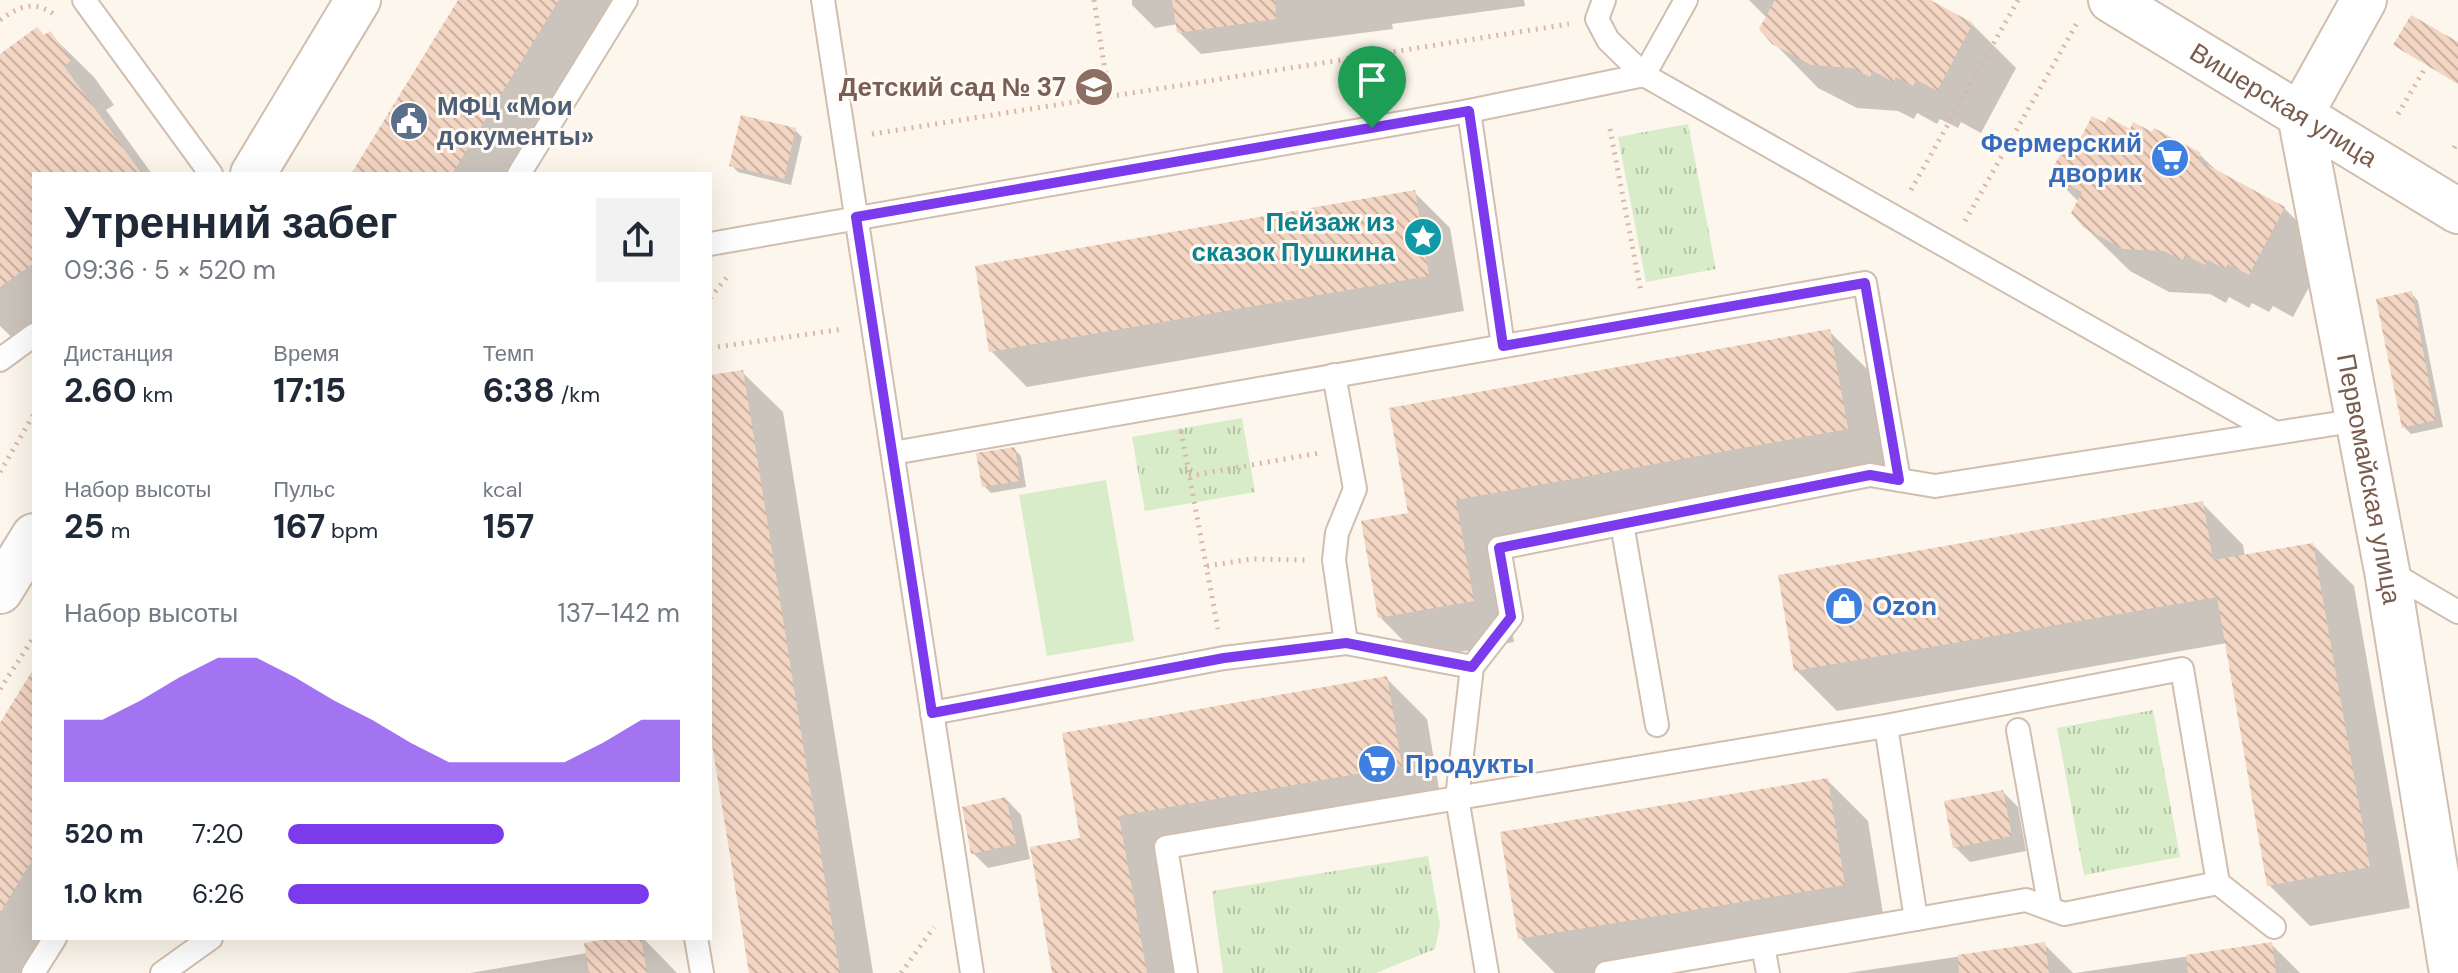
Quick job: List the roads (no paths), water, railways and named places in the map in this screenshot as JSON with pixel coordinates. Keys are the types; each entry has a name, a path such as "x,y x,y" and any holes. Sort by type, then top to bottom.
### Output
{"street":[{"path":"254,172 358,0"},
{"path":"2300,115 2364,0"},
{"name":"Вишерская улица","path":"2094,11 2300,115 2458,211"},
{"name":"Первомайская улица","path":"2300,115 2387,571 2452,946"},
{"path":"0,591 32,539"}],"lane":[{"path":"84,0 210,172"},
{"path":"520,172 626,0"},
{"path":"823,0 972,973"},
{"path":"1604,0 1597,19 1602,29 1633,67 1644,75 2274,432"},
{"path":"712,244 1469,111 1644,75 1686,0"},
{"path":"1469,111 1503,346"},
{"path":"893,453 1865,283 1899,480"},
{"path":"0,360 32,336"},
{"path":"1334,375 1355,489 1337,533 1334,560 1346,643"},
{"path":"1487,973 1457,798 1472,667 1511,617 1499,548 1870,475 1935,486 2359,420"},
{"path":"1622,524 1657,725"},
{"path":"2387,571 2458,612"},
{"path":"932,713 1224,658 1346,643 1472,667"},
{"path":"1186,973 1166,847 1886,726 2182,669 2218,883 2274,927"},
{"path":"1886,726 1916,919"},
{"path":"2018,730 2050,908"},
{"path":"1606,973 2026,900 2064,914 2218,883"},
{"path":"33,973 54,940"},
{"path":"162,973 208,940"},
{"path":"696,940 702,973"},
{"path":"1763,946 1768,973"}],"place":[{"name":"Детский сад № 37","path":"1094,87"},
{"name":"МФЦ «Мои документы»","path":"409,121"},
{"name":"Фермерский дворик","path":"2170,158"},
{"name":"Пейзаж из сказок Пушкина","path":"1423,237"},
{"name":"Ozon","path":"1844,606"},
{"name":"Продукты","path":"1377,764"}]}
